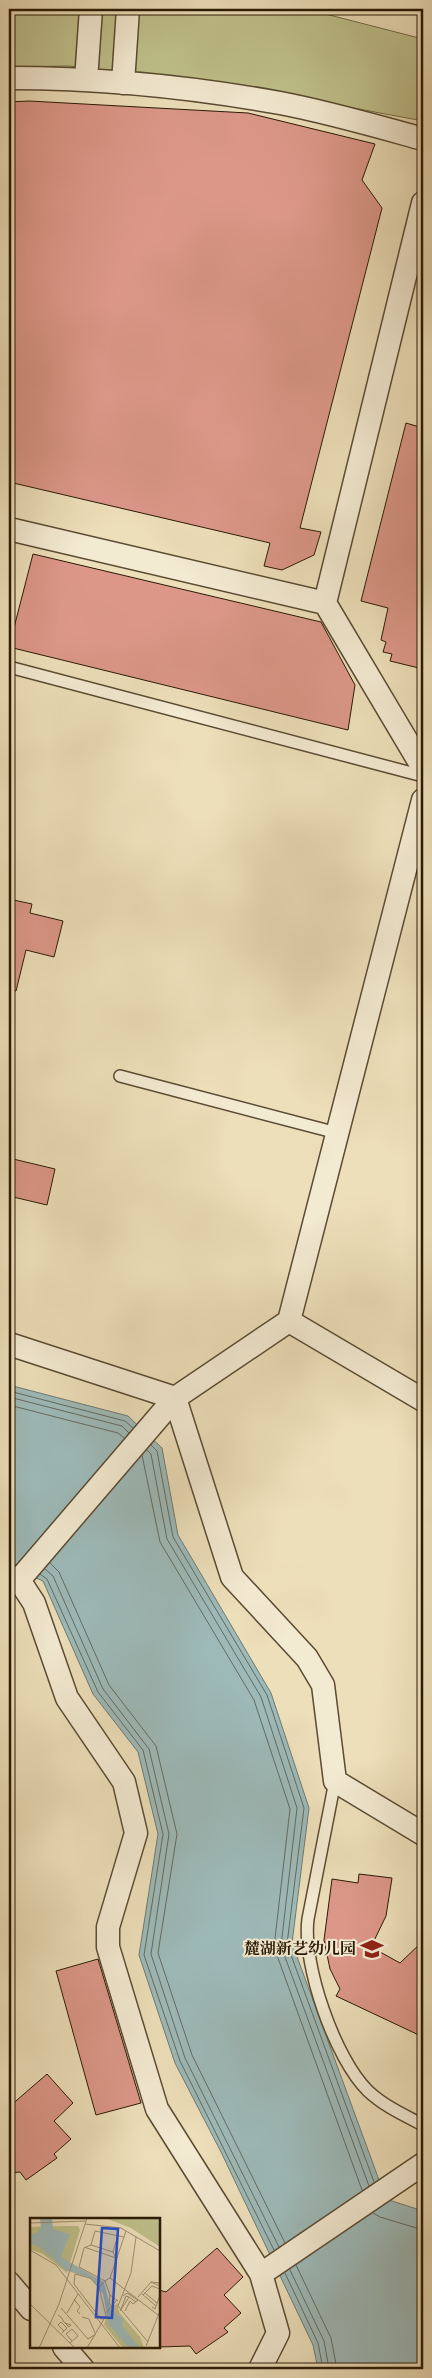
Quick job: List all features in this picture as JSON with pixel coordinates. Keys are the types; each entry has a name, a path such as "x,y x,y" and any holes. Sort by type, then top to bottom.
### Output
{"street":[{"path":"86,80 92,9"},
{"path":"123,83 128,9"},
{"path":"9,78 86,80 227,94 281,103 329,114 423,139"},
{"path":"423,203 325,603 423,768"},
{"path":"10,535 325,603"},
{"path":"260,2369 278,2333 261,2274 157,2109 108,1947 108,1927 136,1834 124,1782 67,1698 34,1603 14,1578 175,1398 289,1321 423,800"},
{"path":"289,1321 423,1400"},
{"path":"9,1344 175,1398"},
{"path":"175,1398 232,1576 307,1658 323,1685 335,1781 423,1834"},
{"path":"261,2274 423,2164"},
{"path":"9,2283 30,2308"},
{"path":"65,2348 84,2369"}],"lane":[{"path":"9,666 423,776"},
{"path":"120,1076 337,1133"},
{"path":"335,1781 307,1924 312,1966 320,1999 335,2040 349,2066 367,2090 383,2103 423,2125"}],"green space":[{"path":"9,9 306,9 423,39 423,121 241,87 68,66 9,67"}],"water":[{"path":"9,1385 128,1416 162,1448 178,1535 271,1693 309,1808 292,1943 386,2199 423,2211 423,2369 318,2369 313,2345 221,2152 175,2063 139,1955 158,1834 138,1752 93,1694 43,1581 9,1566"}],"building":[{"path":"29,101 248,113 375,144 362,180 382,208 300,528 321,532 314,555 282,570 264,566 270,543 9,482 9,102"},
{"path":"406,423 423,428 423,669 390,661 392,654 383,652 386,642 381,640 388,608 361,601"},
{"path":"33,554 321,622 355,685 348,730 9,647"},
{"path":"9,899 32,904 30,913 63,921 54,957 26,950 16,991 9,990"},
{"path":"9,1158 55,1169 47,1205 9,1196"},
{"path":"359,1874 392,1878 386,1916 371,1947 400,1963 423,1941 423,2037 336,1996 340,1989 330,1969 324,1940 332,1879 358,1883"},
{"path":"98,1959 141,2103 96,2115 56,1971"},
{"path":"47,2074 73,2103 54,2121 71,2139 54,2154 57,2158 26,2180 20,2172 9,2173 9,2107"},
{"path":"217,2248 243,2277 224,2295 241,2313 224,2328 228,2332 196,2354 190,2346 160,2347 160,2290 166,2292"}],"place":[{"name":"麓湖新艺幼儿园","path":"372,1949"}]}
